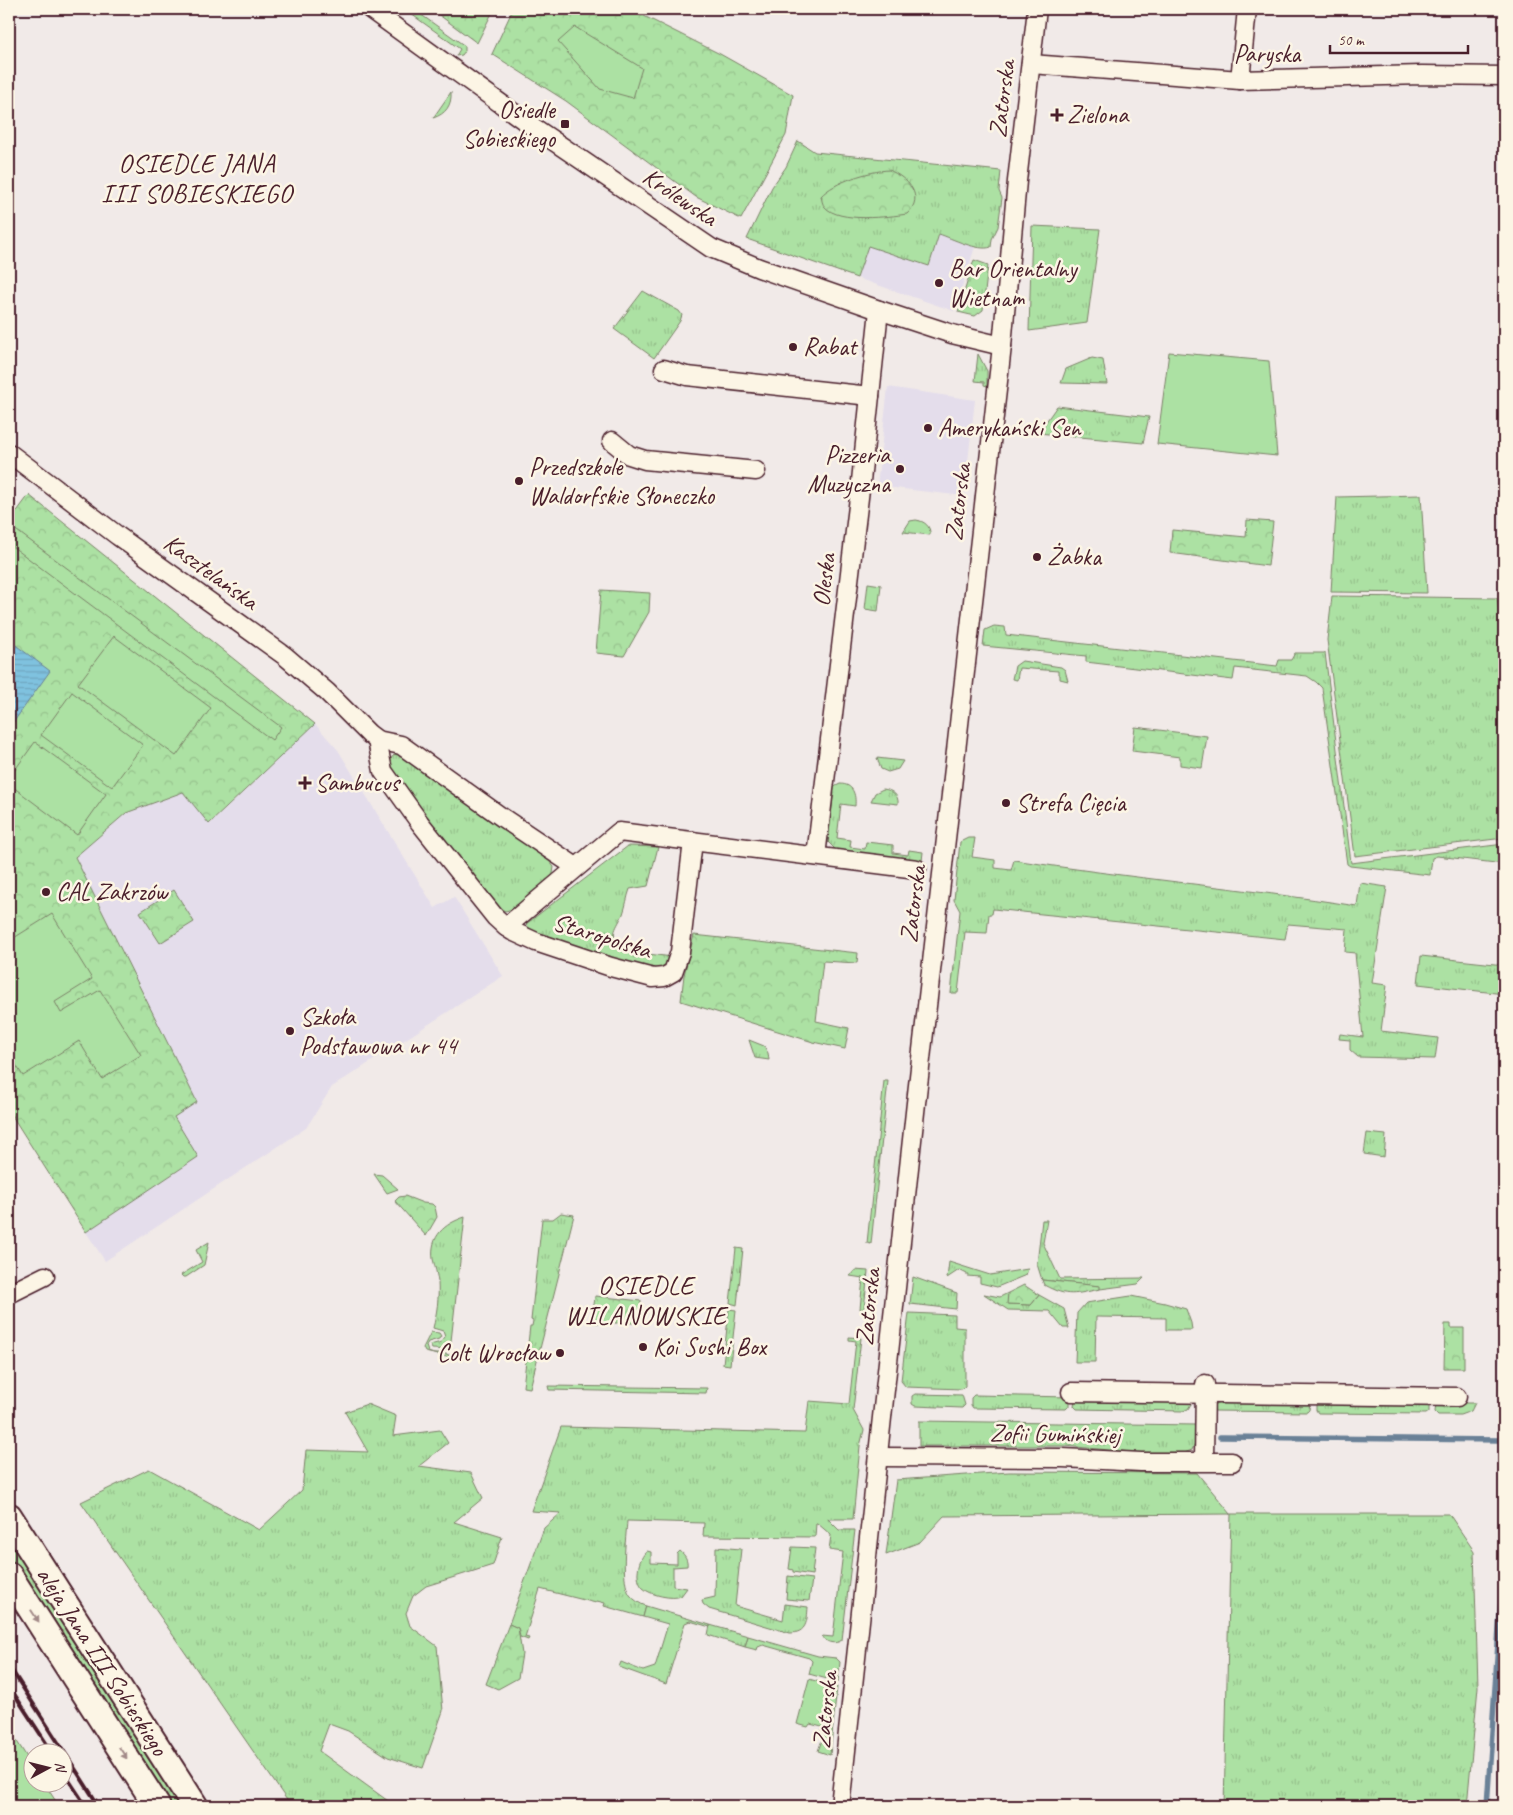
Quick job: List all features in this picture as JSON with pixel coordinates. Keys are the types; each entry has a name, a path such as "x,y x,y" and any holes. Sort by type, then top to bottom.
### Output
{"main road":[{"name":"aleja Jana III Sobieskiego","path":"9,1516 196,1806"},
{"name":"aleja Jana III Sobieskiego","path":"9,1575 158,1806"}],"street":[{"name":"Królewska","path":"370,9 536,129 711,248 759,268 879,310 952,334 1002,346"},
{"name":"Zatorska","path":"840,1806 916,1102 1002,346 1017,180 1037,9"},
{"path":"1240,80 1247,9"},
{"name":"Paryska","path":"1031,64 1240,80 1422,75 1504,76"},
{"name":"Oleska","path":"816,856 862,481 879,310"},
{"path":"664,369 687,376 870,396"},
{"path":"612,441 629,455 645,460 756,471"},
{"name":"Kasztelańska","path":"9,453 118,536 285,656 327,692 377,740 401,745 503,818 576,867"},
{"path":"377,740 383,771 427,831 495,917 506,927 619,832 918,869"},
{"name":"Staropolska","path":"506,927 536,942 611,967 653,978 664,977 674,972 677,964 693,841"},
{"path":"9,1294 45,1276"},
{"path":"1071,1392 1205,1389 1457,1398"},
{"path":"1204,1461 1205,1389"},
{"name":"Zofii Gumińskiej","path":"878,1457 1063,1458 1141,1462 1232,1462"}],"shaded area":[{"path":"939,234 975,247 954,311 857,278 868,246 929,266"},
{"path":"888,387 975,400 964,496 877,486"},
{"name":"Szkoła Podstawowa nr 44","path":"315,724 338,750 435,908 454,897 503,976 332,1087 306,1128 105,1261 86,1232 198,1157 174,1117 75,857 126,813 183,792 210,824"}],"green space":[{"path":"404,9 413,9 465,46 465,51 462,55 456,56 460,49"},
{"path":"431,9 494,9 477,43"},
{"path":"513,9 630,9 720,54 793,95 786,135 741,219 696,197 566,101 492,54"},
{"path":"575,27 642,68 633,98 600,89 558,42"},
{"path":"451,92 449,105 445,111 433,118"},
{"path":"798,141 815,152 1001,171 999,191 1002,198 998,227 992,239 991,247 979,248 939,234 929,266 868,246 857,278 747,239 772,187 786,167"},
{"path":"889,170 896,173 912,188 915,201 907,214 864,218 852,217 832,212 823,205 821,196 834,186 862,175"},
{"path":"1032,226 1100,229 1087,323 1029,331"},
{"path":"974,260 988,265 983,310 975,316 958,312"},
{"path":"643,291 679,311 682,315 680,321 654,358 614,329"},
{"path":"1169,352 1269,361 1277,456 1157,444"},
{"path":"978,354 987,371 987,386 984,385 984,382 975,381"},
{"path":"1092,358 1103,360 1107,384 1061,383 1066,369"},
{"path":"1057,406 1149,417 1143,443 1038,433"},
{"path":"29,495 315,724 209,824 183,792 126,813 75,857 197,1102 174,1117 198,1157 86,1232 9,1111 9,522"},
{"path":"961,495 964,496 960,529 947,527 948,523 958,524"},
{"path":"1421,495 1427,593 1331,592 1337,497"},
{"path":"916,520 926,524 930,535 903,532 910,521"},
{"path":"1247,520 1273,522 1268,566 1170,553 1172,530 1246,537"},
{"path":"13,528 281,727 272,740 9,544 9,535"},
{"path":"868,583 881,585 878,611 865,609"},
{"path":"601,590 650,593 649,612 624,656 596,653"},
{"path":"1332,596 1497,598 1499,612 1504,612 1504,838 1355,856 1327,640"},
{"path":"994,626 1005,627 1006,635 1277,666 1279,660 1291,660 1295,653 1325,653 1351,863 1504,844 1504,864 1437,856 1432,858 1430,875 1350,866 1347,864 1322,688 1307,676 1235,668 1233,680 1086,662 1086,656 983,646 985,630"},
{"path":"114,636 211,708 176,756 78,684"},
{"path":"1022,661 1061,667 1065,670 1068,681 1060,679 1058,671 1019,668 1017,680 1012,679 1015,666"},
{"path":"72,692 143,745 112,787 41,735"},
{"path":"1135,727 1207,736 1202,768 1180,765 1180,757 1132,751"},
{"path":"35,742 106,794 77,835 9,784 9,778"},
{"path":"397,753 402,754 549,861 554,867 552,880 513,909 505,911 497,907 391,770 391,760"},
{"path":"877,758 903,761 898,769 888,772 881,769"},
{"path":"840,784 851,788 855,798 855,806 841,804 837,838 851,840 850,847 865,849 866,842 893,845 893,853 908,855 909,850 923,852 922,861 837,851 828,842 834,787"},
{"path":"883,789 889,790 894,794 898,804 871,801 875,793"},
{"path":"968,838 975,838 972,857 995,860 995,868 1011,870 1014,860 1357,906 1360,883 1387,887 1372,983 1387,985 1381,1031 1438,1038 1435,1059 1358,1057 1350,1050 1350,1040 1339,1039 1340,1034 1363,1037 1355,953 1345,952 1347,929 1288,924 1285,939 993,909 992,914 989,914 987,933 965,932 958,993 951,993 960,911 954,900 960,842"},
{"path":"628,846 658,847 648,886 630,889 614,936 622,951 673,957 665,972 536,937 526,924"},
{"path":"174,890 194,922 160,943 140,912"},
{"path":"52,914 92,979 55,1002 61,1013 100,990 141,1055 102,1079 79,1041 23,1076 9,1054 9,941"},
{"path":"694,935 858,953 857,963 823,961 816,1021 849,1028 845,1049 813,1042 681,1001 684,975"},
{"path":"1421,956 1504,965 1504,994 1418,984"},
{"path":"749,1040 764,1046 769,1060 755,1058"},
{"path":"884,1081 888,1081 871,1244 867,1243"},
{"path":"1367,1133 1386,1135 1384,1157 1364,1154"},
{"path":"374,1174 382,1175 398,1189 387,1193"},
{"path":"405,1196 423,1203 432,1204 435,1207 437,1217 426,1236 395,1201 399,1197"},
{"path":"561,1213 574,1215 530,1388 523,1387 530,1326 532,1326 533,1321 531,1320 542,1219 553,1219"},
{"path":"465,1217 450,1350 432,1349 430,1345 441,1342 445,1337 443,1331 433,1328 438,1294 438,1279 433,1259 434,1244 436,1237 445,1227"},
{"path":"1042,1220 1047,1220 1043,1243 1060,1279 1144,1278 1138,1284 1100,1289 1099,1286 1042,1280 1037,1264"},
{"path":"209,1242 204,1265 183,1277 181,1275 202,1262 196,1250"},
{"path":"736,1248 743,1249 737,1305 730,1303"},
{"path":"949,1262 990,1275 1028,1269 1026,1275 997,1287 980,1283 980,1277 967,1276 967,1274 959,1270 947,1278"},
{"path":"855,1270 868,1271 864,1309 860,1309 863,1278 850,1276"},
{"path":"913,1277 957,1293 956,1309 910,1304"},
{"path":"1042,1280 1100,1286 1100,1289 1072,1294 1059,1292 1044,1285"},
{"path":"1024,1285 1039,1295 1031,1305 1007,1304 1008,1293"},
{"path":"1008,1293 1008,1304 1031,1305 1039,1295 1064,1309 1069,1328 1063,1328 1049,1311 1008,1310 984,1294 1000,1297"},
{"path":"595,1296 641,1301 639,1323 592,1323"},
{"path":"1131,1296 1186,1309 1192,1330 1166,1330 1166,1318 1096,1317 1095,1362 1075,1362 1077,1313 1086,1303"},
{"path":"729,1309 736,1310 730,1365 723,1364"},
{"path":"909,1313 955,1315 955,1327 965,1328 965,1386 962,1389 906,1387 901,1381"},
{"path":"1445,1324 1451,1324 1451,1328 1464,1328 1464,1368 1444,1368"},
{"path":"431,1332 439,1333 441,1336 439,1339 428,1342 426,1346 428,1352 446,1354 456,1359 425,1352 423,1348"},
{"path":"849,1337 861,1338 853,1410 864,1430 860,1446 853,1519 828,1519 839,1530 855,1530 842,1640 831,1642 822,1636 833,1637 843,1552 829,1550 831,1535 817,1523 815,1537 703,1536 704,1523 627,1521 624,1559 625,1580 630,1595 637,1602 646,1606 643,1617 604,1606 605,1603 597,1601 596,1603 540,1589 525,1637 529,1638 528,1640 520,1637 518,1628 509,1624 544,1528 561,1513 531,1511 561,1427 805,1433 809,1401 849,1404 856,1341 849,1340"},
{"path":"548,1386 707,1388 706,1393 549,1390"},
{"path":"915,1394 962,1395 965,1405 962,1408 915,1406 912,1404 912,1396"},
{"path":"974,1395 1069,1397 1069,1406 1066,1409 973,1408 971,1398"},
{"path":"1075,1399 1189,1402 1191,1404 1188,1409 1183,1411 1077,1409 1074,1406"},
{"path":"1316,1401 1429,1403 1429,1412 1426,1414 1318,1413"},
{"path":"1221,1402 1310,1402 1307,1412 1213,1411 1215,1405"},
{"path":"1436,1403 1475,1403 1471,1411 1460,1415 1438,1415 1435,1412"},
{"path":"367,1404 396,1416 393,1436 440,1430 448,1443 419,1466 471,1473 483,1498 454,1522 502,1537 493,1565 426,1586 413,1596 406,1613 410,1626 437,1646 443,1711 423,1768 388,1757 348,1731 329,1724 319,1751 395,1806 291,1806 81,1502 149,1469 259,1530 302,1490 306,1450 368,1452 345,1412"},
{"path":"919,1421 1196,1425 1196,1441 1192,1450 1184,1453 1143,1453 1065,1446 919,1446"},
{"path":"1009,1472 1197,1473 1231,1514 944,1516 920,1542 886,1555 896,1480"},
{"path":"1231,1514 1449,1514 1474,1551 1478,1687 1467,1806 1224,1806"},
{"path":"9,1535 183,1806 171,1806 9,1555"},
{"path":"716,1547 741,1549 735,1606 783,1620 785,1604 808,1607 803,1628 800,1631 790,1633 709,1609 703,1604 702,1600 715,1597"},
{"path":"792,1547 815,1548 812,1575 793,1572 793,1570 789,1569"},
{"path":"647,1551 651,1552 651,1563 677,1564 677,1554 680,1551 685,1556 687,1566 673,1567 673,1586 687,1588 681,1596 662,1596 646,1591 643,1588 640,1584 638,1569 641,1559"},
{"path":"788,1576 812,1579 809,1601 786,1599"},
{"path":"646,1606 710,1625 710,1627 690,1621 685,1623 666,1684 619,1667 621,1662 643,1671 655,1667 668,1624 643,1617"},
{"path":"509,1624 518,1628 522,1654 518,1678 498,1689 486,1684"},
{"path":"710,1625 748,1636 745,1647 708,1635"},
{"path":"748,1636 818,1656 836,1658 840,1662 838,1682 809,1674 812,1661 809,1658 763,1645 758,1647 757,1650 745,1647"},
{"path":"809,1679 837,1687 830,1755 818,1751 823,1737 820,1736 822,1727 810,1724 808,1727 797,1724"},
{"path":"9,1729 22,1749 22,1792 50,1792 59,1806 9,1806"}],"water":[{"path":"9,640 50,671 10,727 9,726"}],"waterway":[{"path":"1504,1341 1504,1368"},
{"path":"1220,1437 1500,1440"},
{"path":"1487,1806 1504,1555"}],"railway":[{"path":"9,1666 99,1806"},
{"path":"9,1686 45,1742"},
{"path":"72,1785 86,1806"}],"place":[{"name":"Zielona","path":"1057,115"},
{"name":"Osiedle Sobieskiego","path":"565,124"},
{"name":"Bar Orientalny Wietnam","path":"939,283"},
{"name":"Rabat","path":"793,347"},
{"name":"Amerykański Sen","path":"928,428"},
{"name":"Pizzeria Muzyczna","path":"900,469"},
{"name":"Przedszkole Waldorfskie Słoneczko","path":"519,481"},
{"name":"Żabka","path":"1037,557"},
{"name":"Sambucus","path":"305,783"},
{"name":"Strefa Cięcia","path":"1006,803"},
{"name":"CAL Zakrzów","path":"46,892"},
{"name":"Szkoła Podstawowa nr 44","path":"290,1031"},
{"name":"Koi Sushi Box","path":"643,1347"},
{"name":"Colt Wrocław","path":"560,1353"}],"district":[{"name":"OSIEDLE JANA III SOBIESKIEGO","path":"197,178"},
{"name":"OSIEDLE WILANOWSKIE","path":"646,1300"}]}
